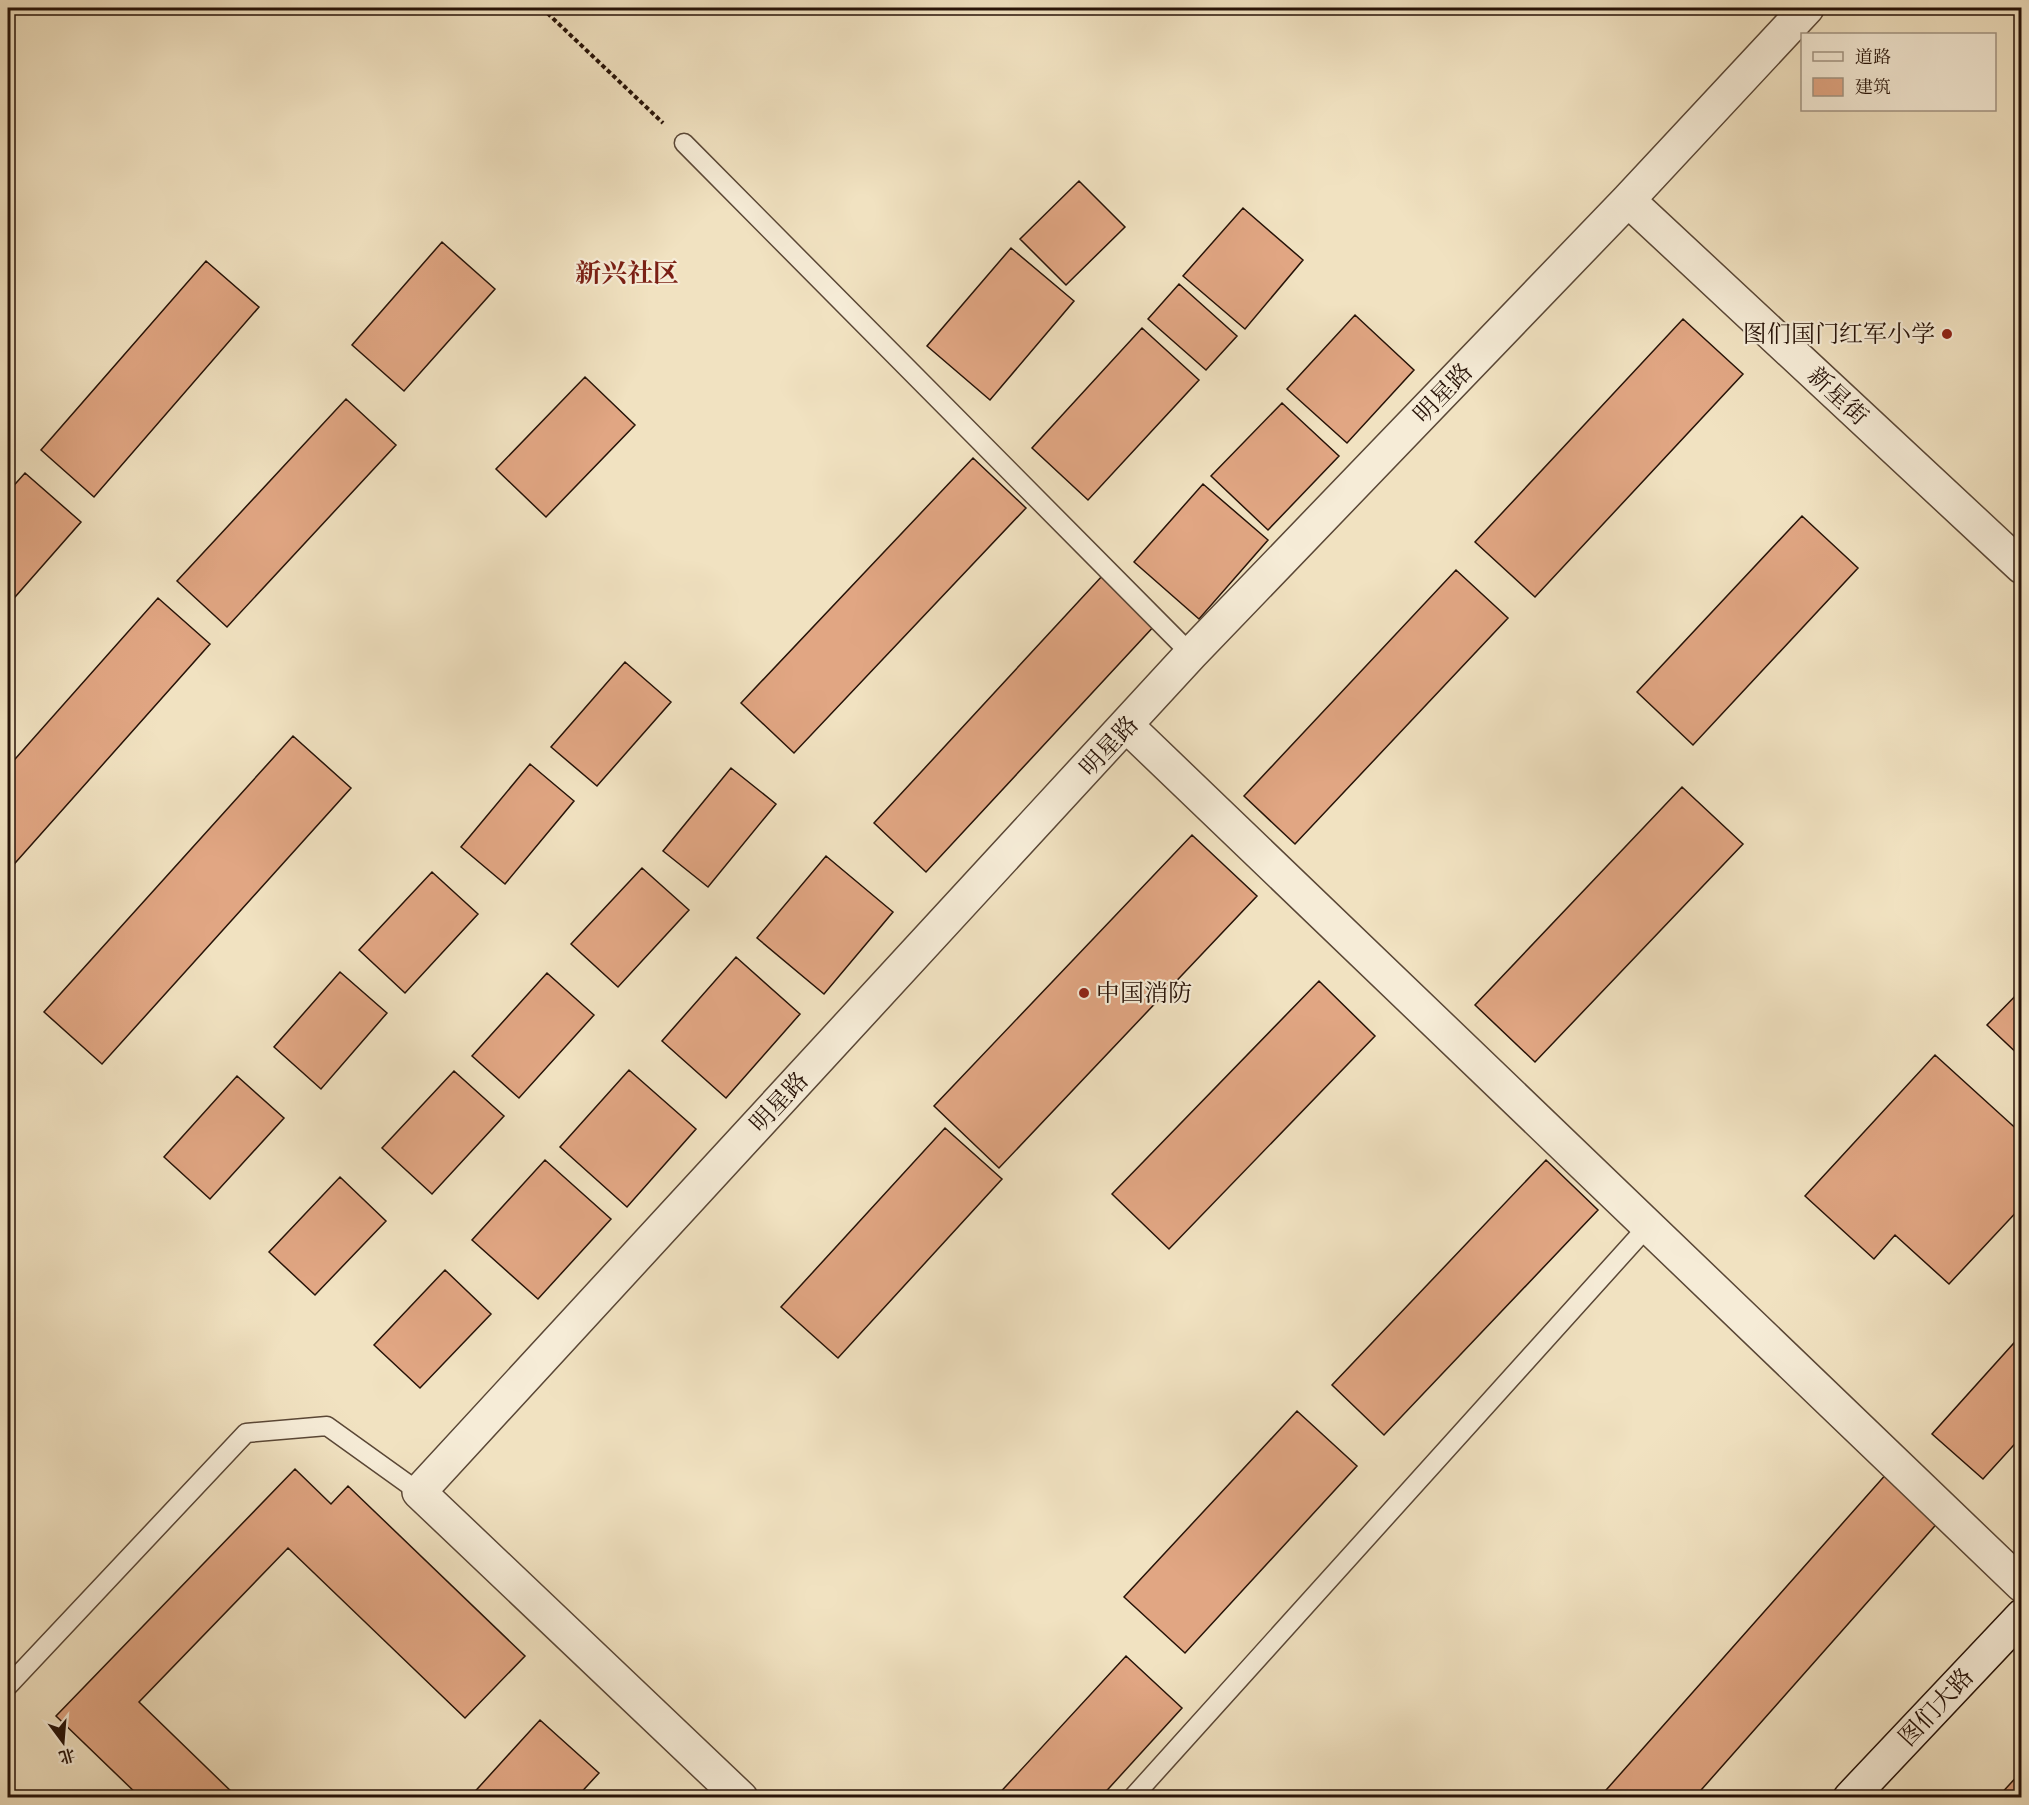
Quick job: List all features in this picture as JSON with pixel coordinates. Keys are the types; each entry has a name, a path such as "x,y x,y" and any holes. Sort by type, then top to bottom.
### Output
{"street":[{"name":"明星路","path":"419,1492 1191,654 1628,200 1807,8"},
{"name":"新星街","path":"1628,200 2022,567"},
{"path":"1127,726 2022,1585"},
{"path":"419,1492 741,1797"},
{"name":"图们大路","path":"1850,1797 2022,1616"}],"lane":[{"path":"684,143 1191,654"},
{"path":"1132,1797 1648,1226"},
{"path":"8,1686 246,1434 327,1426 419,1492"}],"path":[{"path":"543,8 684,143"}],"building":[{"path":"1079,181 1125,227 1066,285 1020,239"},
{"path":"1243,208 1303,260 1245,329 1183,276"},
{"path":"442,242 495,289 404,391 352,345"},
{"path":"1011,248 1074,301 990,400 927,346"},
{"path":"206,261 259,307 94,497 41,450"},
{"path":"1179,284 1237,336 1206,370 1148,319"},
{"path":"1355,315 1414,370 1347,443 1287,389"},
{"path":"1683,319 1743,374 1535,597 1475,542"},
{"path":"1142,328 1199,380 1088,500 1032,448"},
{"path":"585,377 635,425 546,517 496,469"},
{"path":"346,399 396,445 227,627 177,581"},
{"path":"1282,403 1339,456 1268,530 1211,476"},
{"path":"973,458 1026,508 794,753 741,703"},
{"path":"25,473 81,522 8,605 8,492"},
{"path":"1203,484 1268,540 1199,619 1134,562"},
{"path":"1802,516 1858,568 1693,745 1637,692"},
{"path":"1456,570 1508,618 1295,844 1244,796"},
{"path":"1103,575 1156,624 926,872 874,823"},
{"path":"158,598 210,644 8,871 8,767"},
{"path":"625,662 671,702 597,786 551,747"},
{"path":"293,736 351,788 102,1064 44,1012"},
{"path":"530,764 574,801 505,884 461,847"},
{"path":"731,768 776,804 708,887 663,851"},
{"path":"1682,787 1743,844 1535,1062 1475,1005"},
{"path":"1192,835 1257,896 999,1168 934,1106"},
{"path":"826,856 893,912 824,994 757,938"},
{"path":"642,868 689,910 618,987 571,944"},
{"path":"432,872 478,914 405,993 359,950"},
{"path":"736,957 800,1014 726,1098 662,1041"},
{"path":"340,972 387,1013 321,1089 274,1047"},
{"path":"547,973 594,1015 519,1098 472,1056"},
{"path":"1319,981 1375,1036 1169,1249 1112,1194"},
{"path":"2022,989 2022,1058 1987,1025"},
{"path":"1935,1055 2022,1134 2022,1206 1949,1284 1895,1235 1874,1259 1805,1196"},
{"path":"629,1070 696,1129 627,1207 560,1147"},
{"path":"454,1071 504,1116 432,1194 382,1148"},
{"path":"237,1076 284,1118 210,1199 164,1157"},
{"path":"945,1128 1002,1179 838,1358 781,1307"},
{"path":"545,1160 611,1219 538,1299 472,1240"},
{"path":"1546,1160 1598,1210 1384,1435 1332,1385"},
{"path":"340,1177 386,1221 315,1295 269,1252"},
{"path":"445,1270 491,1314 420,1388 374,1345"},
{"path":"2022,1334 2022,1436 1983,1479 1932,1434"},
{"path":"1297,1411 1357,1466 1185,1653 1124,1597"},
{"path":"295,1469 331,1504 348,1486 525,1656 465,1718 288,1548 139,1702 238,1798 141,1798 56,1716"},
{"path":"1888,1472 1941,1519 1694,1798 1599,1798"},
{"path":"1126,1656 1182,1708 1100,1798 995,1798"},
{"path":"540,1720 599,1773 576,1798 469,1798"},
{"path":"2022,1771 2022,1798 1997,1798"}],"place":[{"name":"图们国门红军小学","path":"1947,334"},
{"name":"中国消防","path":"1084,993"}],"district":[{"name":"新兴社区","path":"627,273"}]}
